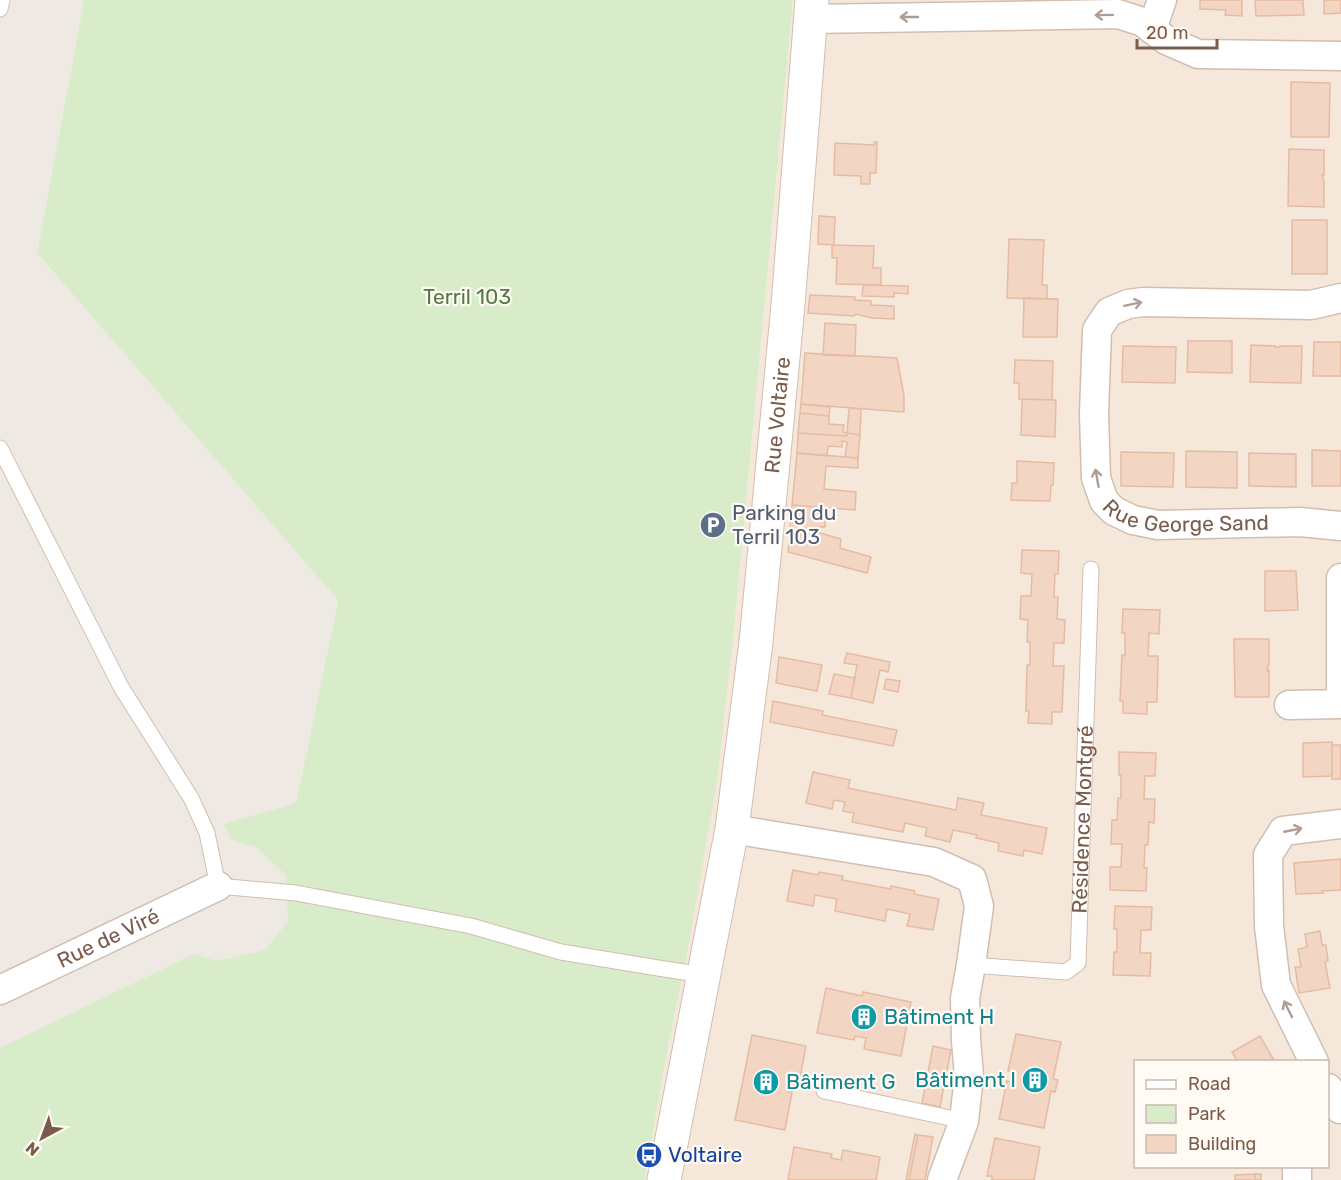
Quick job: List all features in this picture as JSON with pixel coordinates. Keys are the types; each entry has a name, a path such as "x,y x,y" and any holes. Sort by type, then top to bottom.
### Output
{"street":[{"path":"1152,29 1162,0"},
{"path":"811,9 1118,14 1143,22 1166,40 1198,54 1341,56"},
{"name":"Rue Voltaire","path":"664,1180 732,829 756,642 789,293 811,9"},
{"name":"Rue George Sand","path":"1341,298 1311,305 1143,302 1128,304 1109,312 1097,330 1094,414 1096,478 1104,501 1114,511 1133,520 1158,525 1300,522 1341,526"},
{"path":"1289,705 1341,704 1341,578"},
{"path":"1313,1060 1276,985 1269,926 1268,855 1283,831 1341,824"},
{"path":"732,829 934,862 972,879 979,906 965,998 969,1076 964,1121 942,1180"},
{"name":"Rue de Viré","path":"0,990 218,886"}],"lane":[{"path":"0,9 2,0"},
{"path":"0,448 121,687 191,798 207,833 218,886 296,893 471,926 561,952 704,975"},
{"name":"Résidence Montgré","path":"971,965 1066,972 1078,963 1091,569"},
{"path":"824,1091 964,1121"}],"shaded area":[{"path":"0,0 84,0 37,253 338,599 296,803 507,924 0,1180"},
{"path":"793,0 1341,0 1341,1180 645,1180 665,1062 685,965 734,631"}],"green space":[{"name":"Terril 103","path":"84,0 793,0 734,631 717,781 645,1180 0,1180 0,1048 194,954 217,961 265,950 288,921 286,875 256,847 230,839 224,824 296,803 338,600 37,253"}],"building":[{"path":"1200,0 1242,0 1242,16 1225,15 1226,10 1200,9"},
{"path":"1255,0 1303,0 1304,15 1256,16"},
{"path":"1324,0 1341,0 1341,13 1324,14"},
{"path":"1291,82 1330,83 1329,137 1291,137"},
{"path":"874,142 877,142 876,173 870,173 870,184 861,184 861,176 834,175 835,143 874,145"},
{"path":"1289,149 1324,150 1324,175 1322,175 1324,207 1288,206"},
{"path":"819,216 835,217 834,245 818,244"},
{"path":"1292,220 1327,220 1327,274 1292,274"},
{"path":"1009,239 1044,240 1042,285 1047,285 1047,299 1007,298"},
{"path":"832,245 874,246 873,268 881,268 881,285 836,284 837,258 832,258"},
{"path":"863,285 908,286 908,294 894,293 894,297 862,296"},
{"path":"810,295 855,297 855,300 871,301 871,305 894,306 894,319 872,318 856,314 854,316 808,313"},
{"path":"1024,298 1058,299 1057,337 1023,337"},
{"path":"825,323 856,325 855,356 823,355"},
{"path":"1188,341 1232,341 1232,373 1187,372"},
{"path":"1314,342 1341,342 1341,376 1313,376"},
{"path":"1251,345 1302,346 1301,383 1250,382"},
{"path":"1123,346 1176,347 1175,383 1122,382"},
{"path":"805,353 897,358 904,395 904,412 801,404"},
{"path":"1015,360 1053,361 1052,400 1019,399 1019,383 1014,383"},
{"path":"1022,399 1056,400 1055,437 1021,435"},
{"path":"801,404 830,407 829,416 800,413"},
{"path":"849,408 861,409 860,435 847,433"},
{"path":"800,413 829,416 829,424 844,425 843,432 847,433 847,436 798,433"},
{"path":"798,433 860,435 858,458 845,457 847,442 842,441 842,447 828,446 827,456 797,453"},
{"path":"1312,450 1341,451 1341,486 1312,486"},
{"path":"1186,451 1237,452 1237,488 1186,487"},
{"path":"1121,452 1174,453 1173,487 1121,486"},
{"path":"797,453 858,458 858,468 826,466 824,489 856,492 855,510 792,505"},
{"path":"1249,453 1296,454 1296,487 1249,486"},
{"path":"1017,461 1054,463 1050,501 1011,500 1012,483 1017,483"},
{"path":"792,505 826,508 825,527 813,527 813,531 841,539 840,548 871,557 867,573 788,552"},
{"path":"1022,550 1059,551 1054,597 1058,597 1057,619 1065,620 1064,643 1054,643 1053,666 1064,666 1062,712 1052,712 1052,724 1028,723 1027,665 1030,665 1030,642 1027,642 1028,620 1020,619 1021,596 1031,596 1032,574 1021,573"},
{"path":"1265,571 1296,571 1298,610 1265,611"},
{"path":"1123,609 1160,610 1159,634 1149,633 1148,656 1158,656 1157,702 1147,702 1147,714 1123,713 1123,701 1120,701 1122,655 1125,656 1125,633 1122,633"},
{"path":"1234,639 1269,639 1267,671 1269,670 1269,697 1235,697"},
{"path":"847,653 890,662 888,672 880,670 873,703 851,698 857,665 844,663"},
{"path":"779,657 822,665 817,691 776,683"},
{"path":"834,674 855,678 851,698 829,694"},
{"path":"886,679 900,681 898,692 884,689"},
{"path":"773,701 823,711 822,715 897,730 893,746 770,722"},
{"path":"1332,742 1332,776 1303,777 1303,743"},
{"path":"1332,745 1341,745 1341,779 1332,779"},
{"path":"1119,752 1156,753 1155,776 1145,776 1144,799 1155,799 1154,823 1149,822 1148,845 1145,845 1146,891 1110,890 1110,867 1121,867 1122,844 1111,844 1112,820 1117,820 1118,798 1121,798"},
{"path":"813,772 850,780 848,788 956,810 958,798 984,803 981,815 1047,828 1042,854 1024,850 1023,856 998,851 999,843 953,830 950,842 925,836 927,828 905,823 903,832 852,822 854,813 843,811 845,802 834,800 832,809 806,803"},
{"path":"1341,859 1341,890 1296,894 1294,863"},
{"path":"793,870 818,875 819,872 843,876 842,880 891,889 891,886 939,899 933,930 907,926 910,914 887,909 885,921 835,911 837,899 815,895 813,906 787,901"},
{"path":"1115,906 1152,907 1151,930 1141,930 1140,953 1151,953 1150,976 1113,975 1114,952 1117,952 1117,929 1114,929"},
{"path":"1320,931 1322,945 1326,945 1328,961 1325,962 1330,988 1299,993 1295,967 1301,967 1298,949 1307,947 1305,934"},
{"name":"Bâtiment H","path":"826,988 862,996 863,992 911,1002 901,1056 864,1049 866,1038 855,1036 854,1040 817,1033"},
{"name":"Bâtiment I","path":"1016,1034 1061,1042 1053,1079 1058,1080 1055,1092 1051,1091 1044,1128 999,1119 1007,1081 1011,1082 1013,1071 1008,1071"},
{"name":"Bâtiment G","path":"752,1035 806,1046 799,1083 790,1081 788,1092 792,1092 785,1130 735,1120"},
{"path":"1260,1036 1274,1060 1237,1060 1232,1052"},
{"path":"933,1046 951,1050 940,1107 922,1103"},
{"path":"915,1134 918,1135 909,1180 906,1180"},
{"path":"918,1135 933,1137 925,1180 909,1180"},
{"path":"995,1138 1040,1147 1034,1180 992,1180 992,1176 987,1176"},
{"path":"794,1147 832,1154 831,1158 841,1160 843,1150 880,1157 876,1180 788,1180"},
{"path":"1255,1174 1261,1174 1261,1180 1255,1180"},
{"path":"1255,1174 1255,1180 1235,1180 1235,1175"}],"place":[{"name":"Parking du Terril 103","path":"713,525"},
{"name":"Bâtiment H","path":"864,1017"},
{"name":"Bâtiment I","path":"1035,1080"},
{"name":"Bâtiment G","path":"766,1082"},
{"name":"Voltaire","path":"649,1155"}]}
